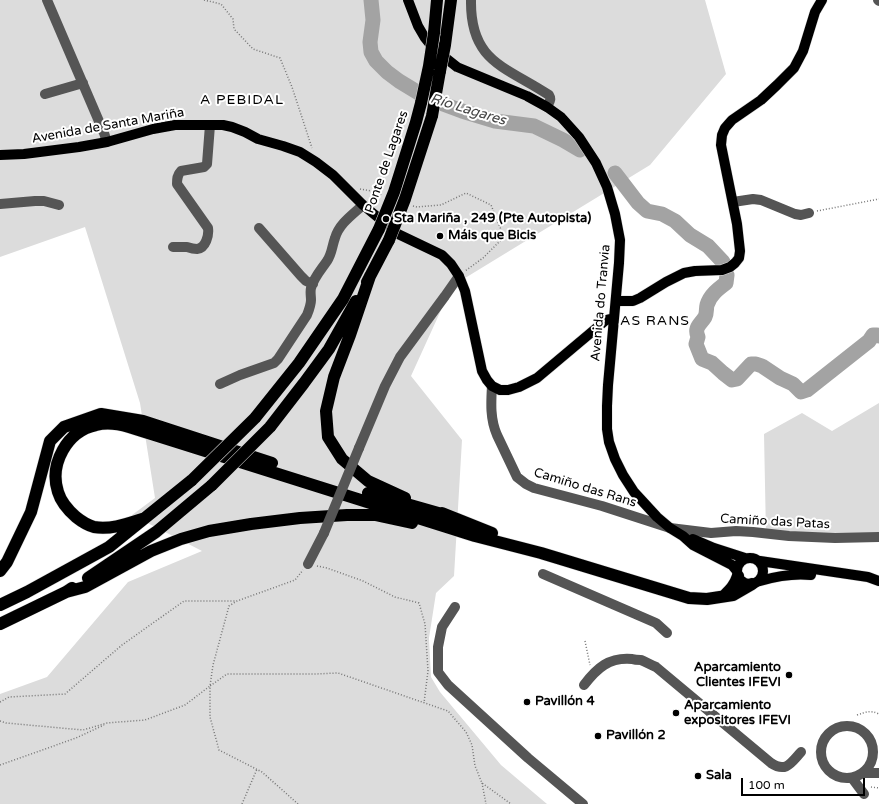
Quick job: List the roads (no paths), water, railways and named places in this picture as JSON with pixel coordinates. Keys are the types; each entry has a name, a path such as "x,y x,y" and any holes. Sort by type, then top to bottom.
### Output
{"highway":[{"name":"Ponte de Lagares","path":"0,605 27,592 109,547 192,480 255,418 299,363 342,299 379,229 394,192 422,103 434,34 437,0"},
{"name":"Ponte de Lagares","path":"370,276 389,240 405,199 432,116 445,45 451,0"},
{"path":"0,624 66,592 156,532 212,485 270,427 304,383 329,349 370,276"},
{"path":"370,276 350,336 334,377 326,411 328,437 342,459 368,480 449,516 541,553"},
{"path":"0,571 7,562 31,512 50,442 64,427 101,414 143,421 353,489 449,516"},
{"path":"145,518 119,526 94,527 82,522 71,513 64,504 58,492 56,481 56,472 60,454 71,438 87,428 96,425 119,424 129,426 474,536 541,553 689,598 707,599 733,595 756,582"},
{"path":"66,592 84,587 151,551 180,539 209,531 252,524 347,514 375,515 439,530 474,536"},
{"path":"724,596 736,583 737,574"}],"main road":[{"name":"Avenida do Tranvia","path":"408,0 418,26 433,48 457,66 527,96 547,107 561,117 579,137 596,163 615,214 620,240 608,385 607,406 609,442 623,475 634,492 657,517 693,545 732,566 737,574"},
{"path":"616,301 633,301 666,282 696,270 722,270 730,267 739,258 740,251 737,224 721,145 722,135 725,128 732,120 761,100 794,68 803,51 815,12 822,0"},
{"name":"Avenida de Santa Mariña","path":"0,155 24,154 79,147 107,142 153,129 175,125 223,125 245,132 258,139 300,152 333,175 363,206 398,234 442,255 451,264 459,276 464,290 482,371 492,386"},
{"path":"492,386 500,390 508,390 519,387 537,378 606,320 614,318"},
{"name":"Avenida do Tranvia","path":"683,536 745,558"},
{"path":"745,558 753,558 760,561 868,577 879,582 867,583 803,574 780,575 756,582 744,583 740,580 737,574 739,564 745,558"},
{"path":"756,582 764,573 764,569 760,561"}],"street":[{"path":"47,0 107,142"},
{"path":"470,0 473,25 476,37 482,49 502,68 549,95 551,100 547,107"},
{"path":"45,94 83,83"},
{"path":"174,247 201,248 206,242 209,233 208,228 177,184 177,179 178,174 181,171 204,167 207,164 210,125"},
{"path":"733,202 753,199 761,200 795,214 801,215 809,213"},
{"path":"0,204 34,200 59,205"},
{"path":"220,384 274,363 278,359 307,315 311,302 311,289 316,277 328,261 340,226 363,206"},
{"path":"259,228 301,276 306,281 313,284"},
{"path":"308,564 324,533 385,386 400,357 459,276"},
{"name":"Camiño das Rans","path":"492,386 491,406 494,428 517,477 522,481 534,488 602,506 670,528"},
{"name":"Camiño das Patas","path":"670,528 711,533 736,531 789,536 835,538 879,537"},
{"path":"542,574 656,623 667,632"},
{"path":"455,607 442,627 438,647 438,672 448,685 528,758 582,804"},
{"path":"584,685 592,674 603,665 616,659 641,660 656,667 777,767 785,767 801,752"},
{"path":"845,726 854,727 862,731 870,738 876,758 862,773 852,778 840,777 830,772 823,763 820,752 823,741 828,733 836,728 845,726"},
{"path":"862,773 879,773"},
{"path":"852,778 864,790"}],"waterway":[{"name":"Río Lagares","path":"371,0 373,20 370,42 371,52 376,61 399,81 427,98 462,111 495,121 534,126 580,150"},
{"name":"Río Lagares","path":"615,173 638,203 647,211 662,214 675,221 690,235 708,246 723,262"},
{"name":"Río Lagares","path":"727,275 726,283 715,292 708,301 705,317 697,328 698,337 696,344 702,359 712,363 732,380 737,379 751,364 756,364 793,384 801,392 807,390 869,341 873,335 879,336"}],"place":[{"name":"Sta Mariña , 249 (Pte Autopista)","path":"386,219"},
{"name":"Máis que Bicis","path":"440,236"},
{"name":"Aparcamiento Clientes IFEVI","path":"789,675"},
{"name":"Pavillón 4","path":"527,702"},
{"name":"Aparcamiento expositores IFEVI","path":"676,713"},
{"name":"Pavillón 2","path":"598,736"},
{"name":"Sala","path":"698,776"}],"district":[{"name":"A PEBIDAL","path":"242,100"},
{"name":"AS RANS","path":"655,321"}]}
